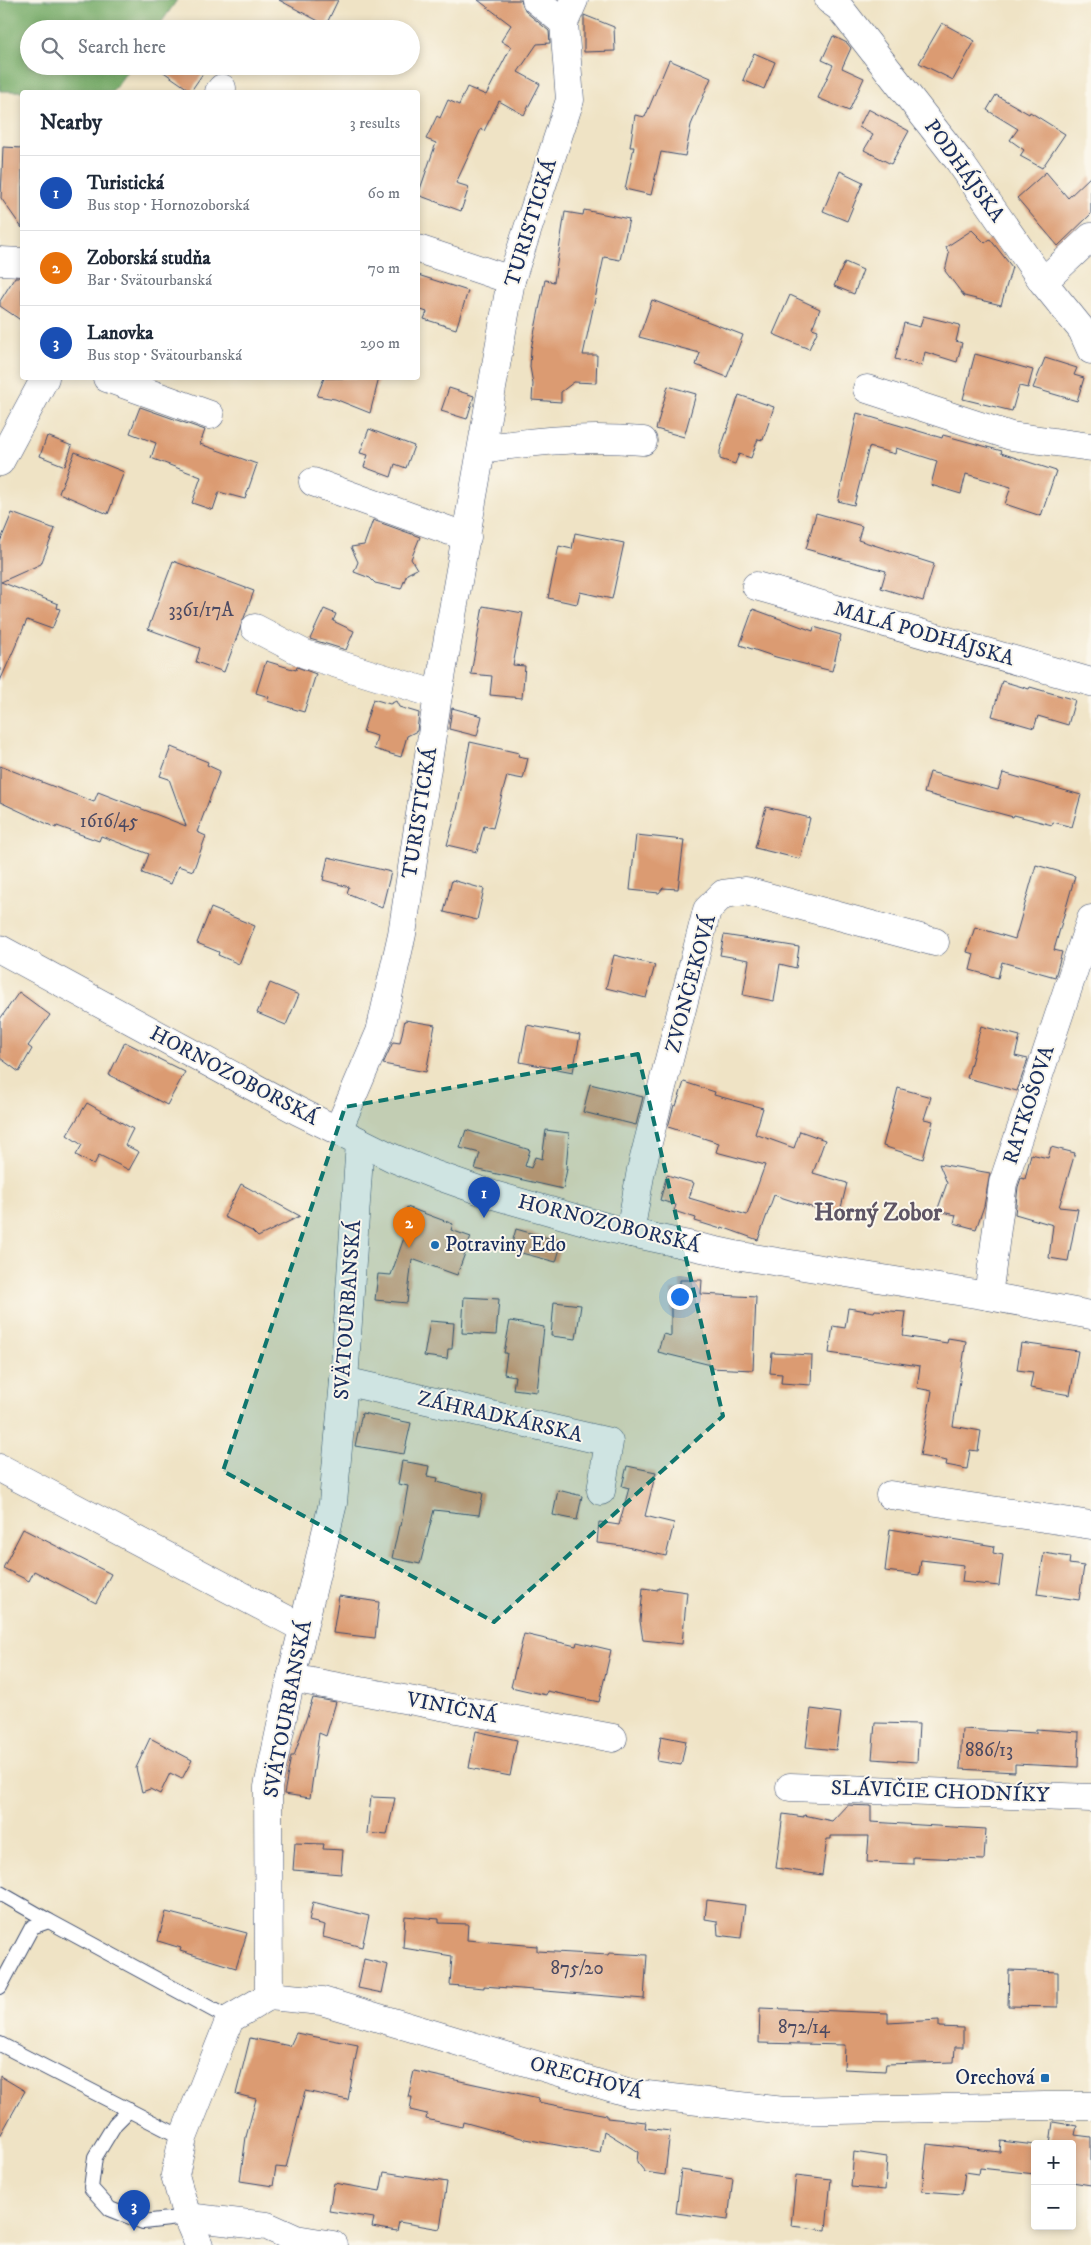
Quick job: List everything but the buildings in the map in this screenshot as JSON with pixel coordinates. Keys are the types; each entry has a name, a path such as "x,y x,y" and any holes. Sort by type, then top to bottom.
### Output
{"street":[{"path":"536,0 569,11"},
{"name":"PODHÁJSKA","path":"829,0 839,8 959,161 1043,282 1082,330 1091,350"},
{"name":"TURISTICKÁ","path":"349,1136 380,1032 402,934 438,695 483,449 511,280 570,100 569,11"},
{"path":"1043,282 1091,237"},
{"path":"420,250 511,280"},
{"path":"0,261 20,262"},
{"path":"0,462 44,380"},
{"path":"113,380 210,415"},
{"path":"867,389 1011,436 1091,447"},
{"path":"483,449 526,442 604,438 644,441"},
{"path":"314,482 467,537"},
{"name":"MALÁ PODHÁJSKA","path":"756,586 1091,682"},
{"path":"256,628 305,654 438,695"},
{"name":"ZVONČEKOVÁ","path":"630,1233 641,1170 707,910 723,894 746,891 935,942"},
{"name":"RATKOŠOVA","path":"988,1296 1003,1183 1091,919"},
{"name":"HORNOZOBORSKÁ","path":"0,949 298,1111 430,1173 473,1188 630,1233 735,1256 988,1296 1091,1315"},
{"name":"SVÄTOURBANSKÁ","path":"269,1996 268,1787 291,1678 333,1502 344,1381 349,1136"},
{"name":"ZÁHRADKÁRSKA","path":"344,1381 609,1442 601,1491"},
{"path":"0,1468 303,1628"},
{"path":"890,1495 1091,1525"},
{"name":"VINIČNÁ","path":"291,1678 613,1738"},
{"name":"SLÁVIČIE CHODNÍKY","path":"790,1787 1091,1798"},
{"path":"199,2245 187,2217 175,2175 183,2138 230,2019 269,1996"},
{"name":"ORECHOVÁ","path":"269,1996 322,2001 630,2093 784,2111 1091,2106"},
{"path":"187,2217 267,2226 296,2239 333,2245"}],"lane":[{"path":"0,1893 230,2019"},
{"path":"0,1987 32,1927 49,1921"},
{"path":"0,2044 183,2138"},
{"path":"129,2110 115,2124 95,2157 90,2188 110,2208 143,2222 187,2217"}],"highlighted area":[{"path":"638,1054 723,1416 494,1622 223,1471 345,1107"}],"green space":[{"path":"0,0 177,0 163,20 20,20 20,75 124,75 113,90 0,91"}],"place":[{"name":"Turistická","path":"484,1218"},
{"name":"Potraviny Edo","path":"435,1245"},
{"name":"Zoborská studňa","path":"409,1248"},
{"name":"Orechová","path":"1045,2078"},
{"name":"Lanovka","path":"134,2231"}],"district":[{"name":"Horný Zobor","path":"878,1213"}]}
